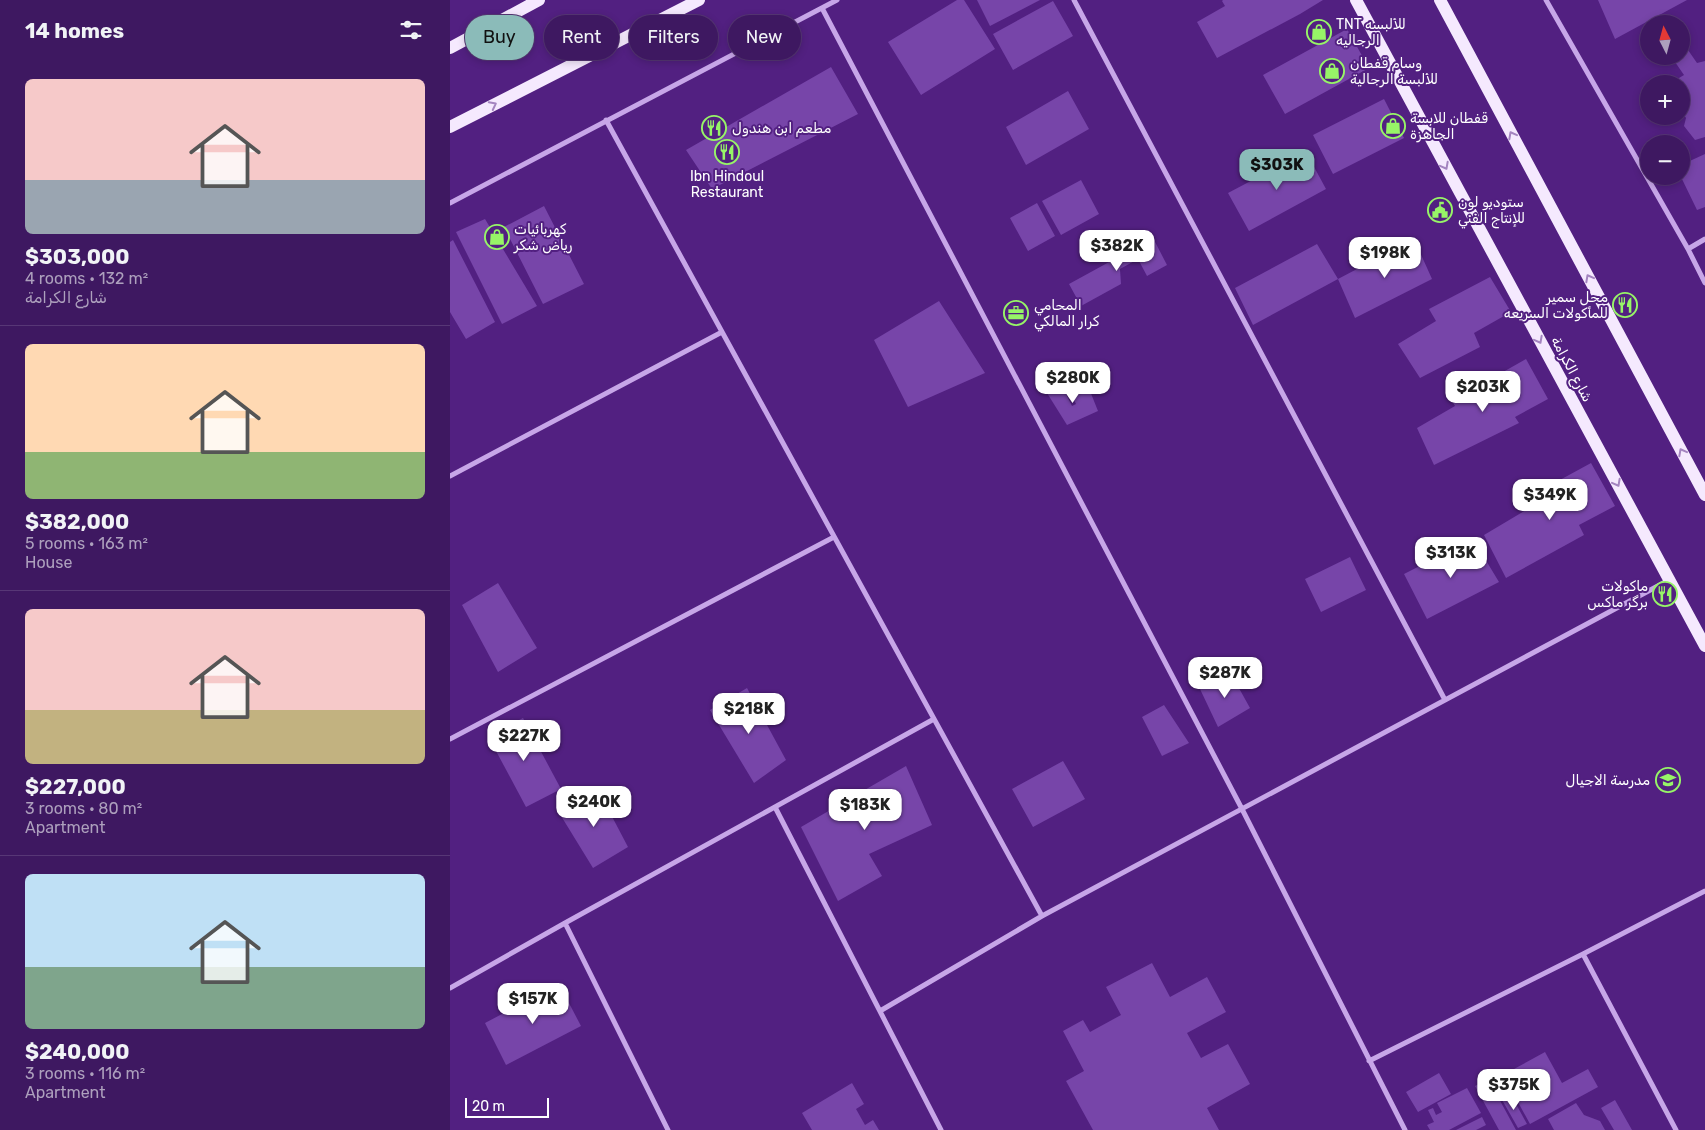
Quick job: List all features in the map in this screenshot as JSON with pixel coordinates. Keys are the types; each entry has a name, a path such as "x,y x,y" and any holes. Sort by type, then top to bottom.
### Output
{"main road":[{"path":"450,48 539,0"},
{"path":"450,127 699,0"},
{"name":"شارع الكرامة","path":"1356,0 1705,646"},
{"path":"1440,0 1705,495"}],"street":[{"path":"450,203 837,0"},
{"path":"1074,0 1445,700"},
{"path":"1546,0 1688,249 1705,283"},
{"path":"822,8 1242,809 1404,1130"},
{"path":"606,120 1042,916"},
{"path":"1688,249 1705,239"},
{"path":"450,476 722,332"},
{"path":"450,739 834,538"},
{"path":"880,1011 1042,916 1669,580"},
{"path":"450,988 934,719"},
{"path":"775,807 941,1130"},
{"path":"1369,1061 1705,891"},
{"path":"565,923 668,1130"},
{"path":"1583,954 1676,1130"}],"building":[{"path":"957,0 964,0 995,49 921,95 888,42"},
{"path":"977,0 1040,0 990,26"},
{"path":"1223,0 1323,0 1217,58 1197,22 1225,6"},
{"path":"1598,0 1687,0 1659,15 1640,15 1640,25 1615,39"},
{"path":"1053,1 1073,36 1013,70 993,34"},
{"path":"1347,29 1369,68 1285,114 1263,75"},
{"path":"1690,53 1697,63 1705,61 1705,137 1695,140 1684,126 1690,125 1690,75 1684,75 1677,65 1690,65"},
{"path":"831,67 858,114 712,189 686,150"},
{"path":"1068,91 1089,129 1026,165 1006,127"},
{"path":"1384,99 1404,138 1333,174 1313,135"},
{"path":"1306,152 1326,189 1249,231 1228,193"},
{"path":"1705,154 1705,207 1697,210 1685,185 1690,185 1690,161"},
{"path":"1081,180 1099,214 1061,235 1042,201"},
{"path":"1037,203 1055,236 1028,251 1010,218"},
{"path":"544,206 584,284 543,304 504,227"},
{"path":"485,219 537,306 502,324 456,232"},
{"path":"1153,238 1167,265 1147,276 1138,259 1120,269 1121,284 1081,306 1069,284"},
{"path":"1414,239 1432,279 1355,318 1338,279"},
{"path":"453,240 495,322 466,339 450,312 450,242"},
{"path":"1317,244 1338,279 1253,325 1235,288"},
{"path":"1490,277 1511,312 1474,333 1480,347 1420,378 1398,344 1436,321 1429,309"},
{"path":"939,301 985,373 908,407 874,340"},
{"path":"1526,359 1548,399 1515,417 1519,423 1434,465 1417,428 1455,406 1452,401"},
{"path":"1061,384 1072,406 1076,404 1072,396 1088,386 1098,411 1067,425 1047,393"},
{"path":"1591,463 1615,506 1579,525 1584,535 1506,578 1484,535 1551,495 1547,487"},
{"path":"1473,539 1499,582 1427,619 1404,574"},
{"path":"1350,557 1366,590 1321,612 1305,579"},
{"path":"498,583 537,648 498,672 462,605"},
{"path":"1230,672 1250,708 1218,727 1200,689"},
{"path":"747,688 786,760 754,783 710,710"},
{"path":"1164,705 1189,743 1162,756 1142,717"},
{"path":"523,718 561,789 526,807 488,736"},
{"path":"1063,761 1085,799 1033,827 1012,789"},
{"path":"906,766 932,825 869,854 882,876 838,901 801,827"},
{"path":"597,788 628,847 593,868 558,811"},
{"path":"1152,963 1170,997 1207,977 1226,1012 1187,1033 1201,1058 1228,1044 1250,1084 1207,1108 1219,1130 1093,1130 1066,1081 1084,1071 1063,1031 1083,1020 1090,1032 1121,1015 1106,987"},
{"path":"559,984 581,1026 506,1065 485,1023"},
{"path":"1545,1052 1562,1083 1588,1069 1598,1087 1530,1124 1503,1075"},
{"path":"1439,1073 1451,1094 1418,1112 1406,1092"},
{"path":"1499,1074 1509,1091 1498,1097 1516,1130 1499,1130 1475,1086"},
{"path":"852,1083 864,1104 856,1109 865,1125 873,1120 879,1130 812,1130 802,1113"},
{"path":"1467,1088 1481,1113 1449,1130 1430,1130 1427,1125 1434,1122 1428,1110 1433,1108 1436,1115 1442,1112 1437,1103"},
{"path":"1510,1093 1527,1124 1518,1128 1501,1098"},
{"path":"1615,1100 1632,1130 1614,1130 1601,1108"},
{"path":"1576,1103 1584,1115 1600,1121 1605,1130 1554,1130 1548,1119"},
{"path":"1482,1117 1486,1125 1476,1130 1456,1130"}],"place":[{"name":"TNT للألبسه الرجاليه","path":"1319,32"},
{"name":"وسام قفطان للألبسة الرجالية","path":"1332,71"},
{"name":"قفطان للابسة الجاهزة","path":"1393,126"},
{"name":"مطعم ابن هندول","path":"714,128"},
{"name":"Ibn Hindoul Restaurant","path":"727,152"},
{"name":"ستوديو لون للإنتاج الفني","path":"1440,210"},
{"name":"كهربائيات رياض شكر","path":"497,237"},
{"name":"محل سمير للمأكولات السريعه","path":"1625,305"},
{"name":"المحامي كرار المالكي","path":"1016,313"},
{"name":"ماكولات برگر ماكس","path":"1665,594"},
{"name":"مدرسة الاجيال","path":"1668,780"}]}
